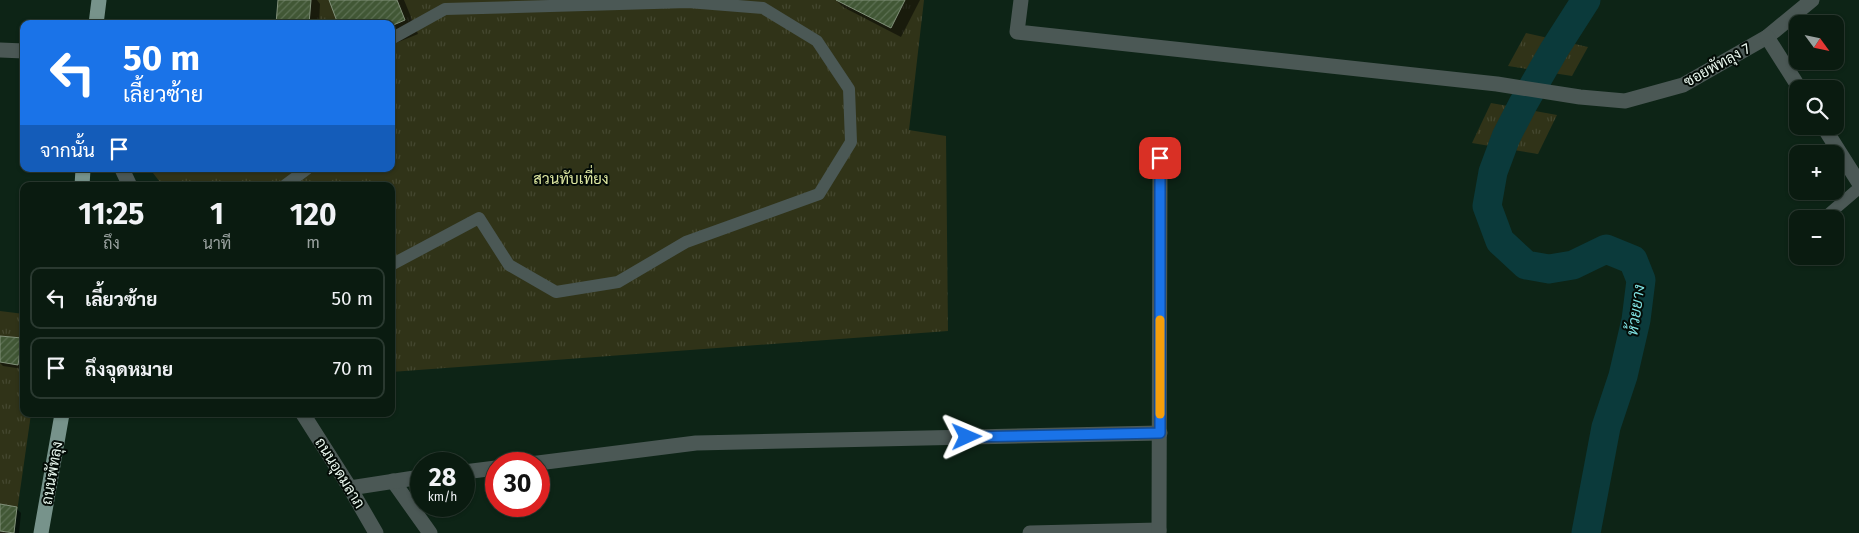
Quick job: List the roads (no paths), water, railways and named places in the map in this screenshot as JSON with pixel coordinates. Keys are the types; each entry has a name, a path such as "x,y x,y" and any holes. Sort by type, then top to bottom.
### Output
{"main road":[{"path":"96,20 99,0"},
{"name":"ถนนพัทลุง","path":"41,533 61,417"}],"street":[{"name":"ซอยพัทลุง 7","path":"1021,0 1017,32 1497,84 1580,97 1625,101 1683,85 1767,37 1812,0"},
{"path":"1767,37 1794,80"},
{"path":"0,50 20,51"},
{"path":"1829,135 1859,184"},
{"path":"1030,533 1159,532 1160,158"},
{"name":"ถนนอุดมลาภ","path":"305,417 376,533"},
{"path":"550,461 696,443 1160,433"},
{"path":"350,488 410,479"},
{"path":"393,481 430,533"}],"lane":[{"path":"395,37 445,9 688,2 763,8 817,40 849,89 851,142 819,194 686,242 618,282 556,292 509,265 479,218 395,263"},
{"path":"289,182 303,172"},
{"path":"1833,210 1859,188"}],"waterway":[{"name":"ห้วยยาง","path":"1586,0 1554,50 1506,137 1493,172 1487,206 1500,241 1526,265 1549,269 1573,265 1606,249 1633,260 1641,280 1636,320 1623,376 1606,427 1586,533"}],"park label":[{"name":"สวนทับเที่ยง","path":"571,179"}]}
